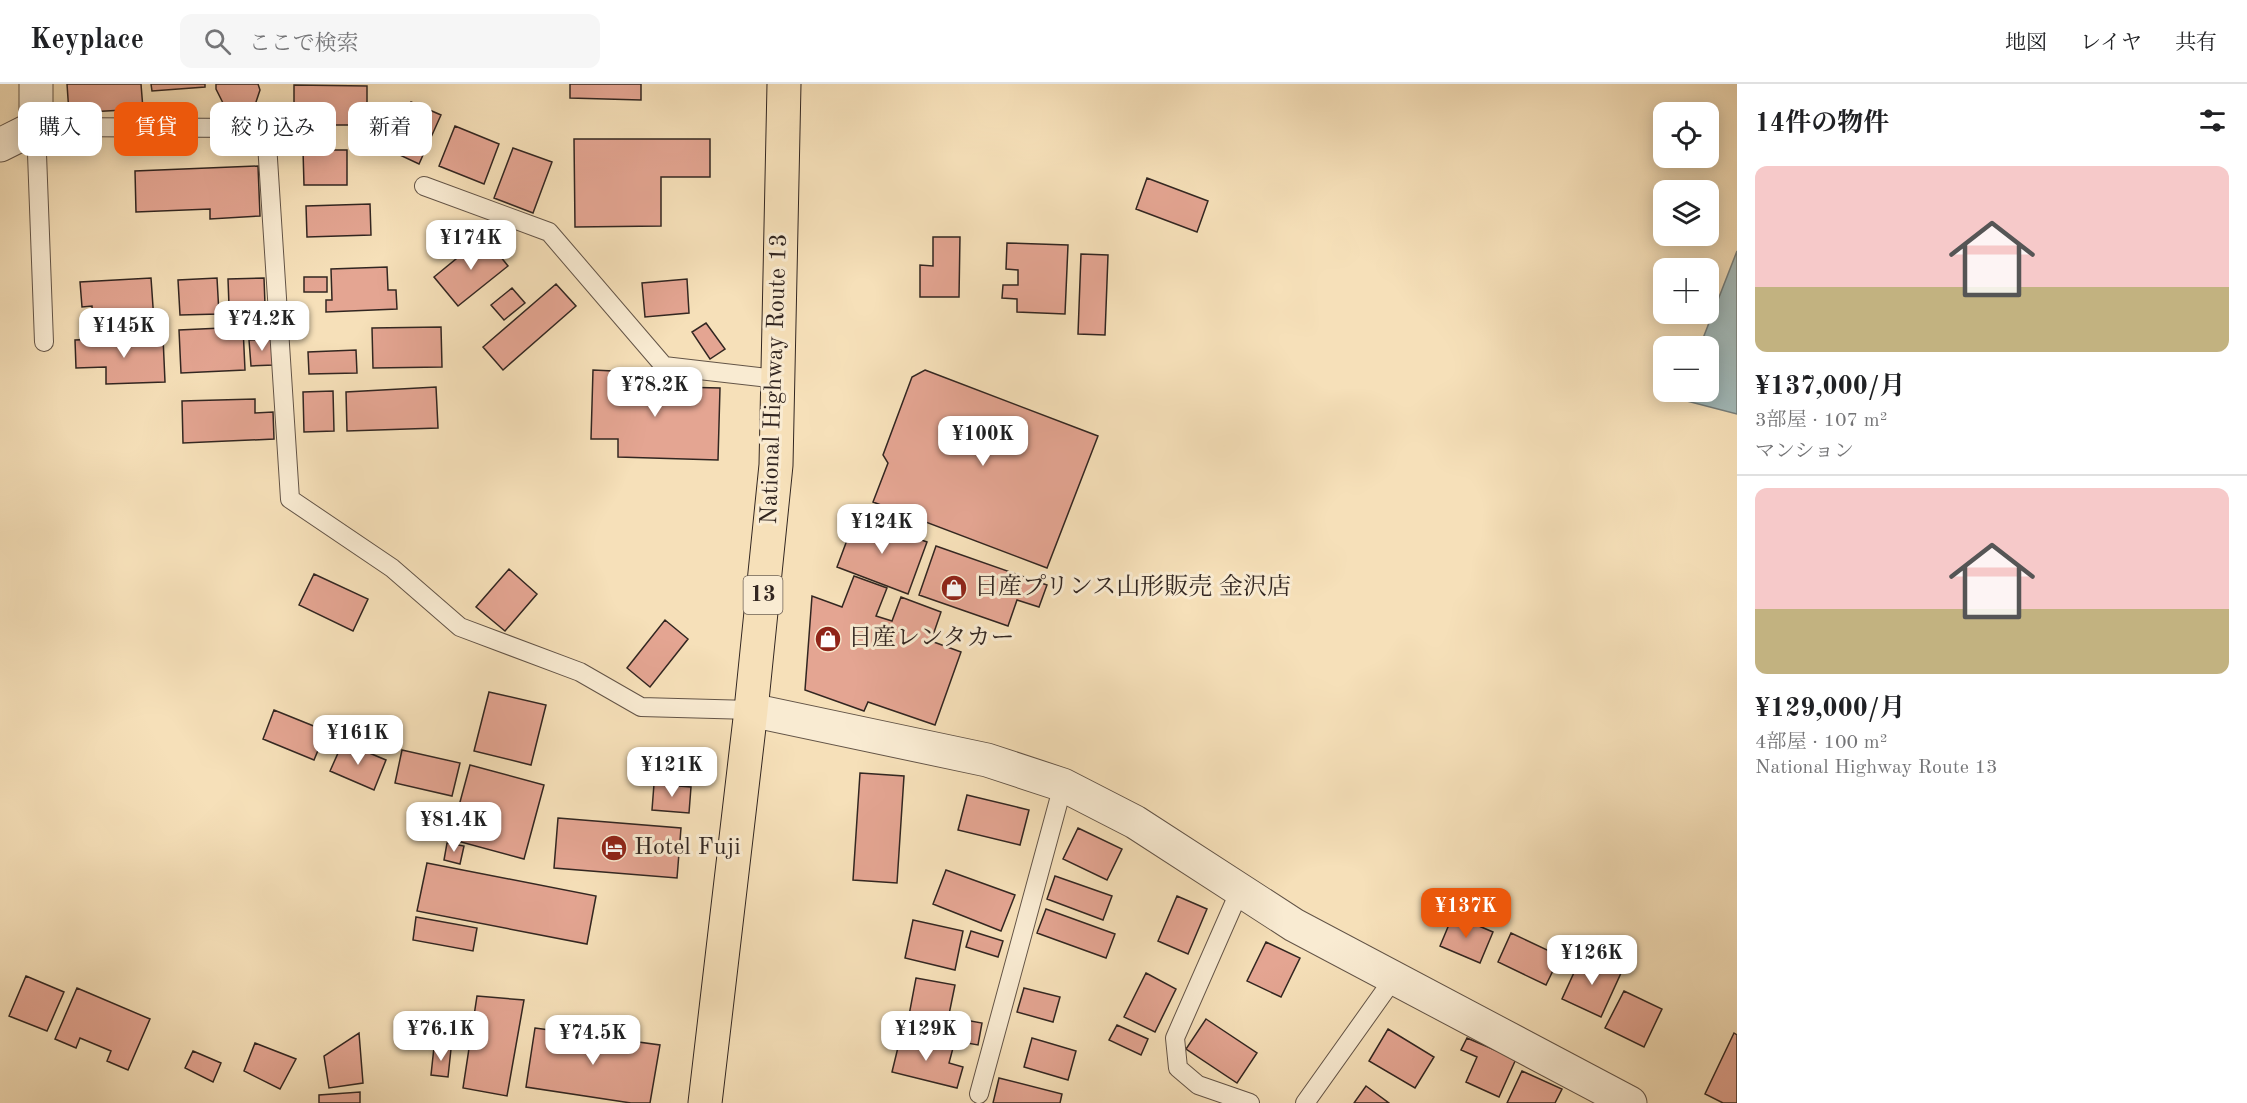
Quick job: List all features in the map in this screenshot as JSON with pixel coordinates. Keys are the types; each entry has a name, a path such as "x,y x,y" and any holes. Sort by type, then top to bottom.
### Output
{"highway":[{"name":"National Highway Route 13","path":"705,1103 751,710 776,465 784,84"}],"street":[{"path":"36,84 36,102"},
{"path":"0,145 18,136"},
{"path":"751,710 987,760 1062,785 1135,822 1294,925 1630,1103"}],"lane":[{"path":"102,127 266,128 290,499 392,568 460,627 580,672 642,707 751,710"},
{"path":"37,156 44,342"},
{"path":"424,186 549,232 664,366 777,379"},
{"path":"979,1094 1062,785"},
{"path":"1240,890 1175,1038 1178,1068 1198,1085 1250,1103"},
{"path":"1305,1103 1394,978"}],"water":[{"path":"1737,251 1737,414 1691,402 1719,402 1719,336 1704,336 1709,324 1719,324 1719,297"}],"building":[{"path":"67,84 141,84 142,102 114,102 114,111 102,111 102,102 68,102"},
{"path":"151,84 205,84 205,87 152,91"},
{"path":"216,84 258,84 260,90 256,102 222,102"},
{"path":"570,84 641,84 641,100 570,98"},
{"path":"294,85 367,86 367,102 348,102 348,125 336,125 336,102 294,102"},
{"path":"432,111 441,115 432,135"},
{"path":"455,126 499,144 484,184 439,166"},
{"path":"574,139 710,139 710,177 661,177 661,226 575,227"},
{"path":"513,148 552,162 533,213 494,198"},
{"path":"336,150 347,150 347,185 304,185 303,156 336,156"},
{"path":"402,156 423,156 419,164"},
{"path":"258,166 260,216 210,219 210,209 136,212 135,171"},
{"path":"1147,178 1208,201 1197,232 1136,209"},
{"path":"370,204 371,235 307,237 306,206"},
{"path":"484,236 508,266 458,306 434,277"},
{"path":"933,237 960,237 959,297 920,297 920,265 933,266"},
{"path":"1007,243 1068,245 1065,314 1017,312 1017,299 1002,298 1003,285 1018,285 1018,270 1006,269"},
{"path":"1081,254 1108,255 1105,335 1078,334"},
{"path":"387,267 388,290 396,290 397,309 326,312 326,300 332,300 331,269"},
{"path":"304,277 327,277 327,292 304,292"},
{"path":"151,278 154,321 93,325 92,306 82,307 80,282"},
{"path":"217,278 219,314 180,315 178,280"},
{"path":"264,278 265,305 229,306 228,279"},
{"path":"687,279 689,313 645,317 642,283"},
{"path":"556,284 576,306 503,370 483,347"},
{"path":"512,288 525,303 504,320 491,305"},
{"path":"706,323 725,349 710,359 692,332"},
{"path":"243,327 245,370 181,373 179,330"},
{"path":"441,327 442,367 373,368 372,328"},
{"path":"163,337 165,382 106,384 106,367 76,368 75,340"},
{"path":"273,339 274,365 251,366 249,340"},
{"path":"356,350 357,373 309,374 308,352"},
{"path":"593,370 634,372 633,386 720,388 718,460 618,457 618,439 591,439"},
{"path":"925,370 1098,436 1047,568 873,502 888,463 883,455 912,377"},
{"path":"436,387 438,428 347,431 346,392"},
{"path":"333,391 334,431 304,432 303,392"},
{"path":"255,399 255,413 273,412 274,439 183,443 182,401"},
{"path":"856,516 927,542 908,594 837,567"},
{"path":"936,546 1047,585 1039,607 1017,600 1008,626 919,595"},
{"path":"509,569 537,594 505,631 476,607"},
{"path":"314,574 368,599 353,631 299,605"},
{"path":"854,576 887,588 876,616 892,621 901,597 941,612 931,641 961,652 935,725 868,702 864,711 805,690 812,596 842,607"},
{"path":"665,620 688,639 650,687 627,668"},
{"path":"489,692 546,705 531,765 474,751"},
{"path":"274,710 326,731 314,760 263,739"},
{"path":"343,742 386,760 374,790 330,771"},
{"path":"402,750 460,763 452,796 395,783"},
{"path":"470,765 544,785 524,859 450,839"},
{"path":"860,773 904,776 897,883 853,880"},
{"path":"654,784 691,787 689,813 652,810"},
{"path":"967,795 1029,810 1020,845 958,830"},
{"path":"558,818 681,828 677,878 554,868"},
{"path":"1078,828 1122,849 1107,880 1063,859"},
{"path":"447,843 464,846 460,864 444,860"},
{"path":"427,863 596,896 587,944 417,911"},
{"path":"946,870 1015,895 1001,931 933,904"},
{"path":"1055,876 1112,896 1103,920 1047,899"},
{"path":"1177,896 1207,909 1188,954 1158,941"},
{"path":"1046,909 1115,934 1106,958 1037,933"},
{"path":"1453,915 1493,932 1480,963 1440,946"},
{"path":"416,917 477,928 473,951 413,940"},
{"path":"913,920 963,931 955,970 905,958"},
{"path":"971,931 1003,941 998,957 966,947"},
{"path":"1511,933 1560,956 1546,985 1498,962"},
{"path":"1266,942 1300,958 1281,997 1247,981"},
{"path":"1582,955 1621,973 1601,1017 1562,999"},
{"path":"1146,973 1176,989 1155,1032 1124,1017"},
{"path":"26,976 64,992 47,1031 9,1016"},
{"path":"916,978 955,985 945,1034 907,1026"},
{"path":"77,988 150,1019 128,1070 107,1061 111,1051 80,1038 76,1048 55,1039"},
{"path":"1024,988 1060,997 1053,1022 1017,1012"},
{"path":"1624,991 1662,1009 1644,1047 1605,1028"},
{"path":"477,996 524,1000 507,1096 463,1088"},
{"path":"954,1018 982,1023 978,1045 950,1040"},
{"path":"1206,1019 1257,1053 1237,1083 1186,1049"},
{"path":"1117,1025 1148,1039 1141,1055 1109,1040"},
{"path":"535,1028 660,1045 650,1103 631,1103 526,1087"},
{"path":"1388,1029 1434,1057 1415,1088 1369,1061"},
{"path":"359,1033 363,1083 329,1088 324,1056"},
{"path":"1734,1033 1737,1035 1737,1103 1723,1103 1705,1094"},
{"path":"901,1035 953,1048 949,1063 963,1067 957,1088 892,1072"},
{"path":"1032,1038 1076,1051 1068,1080 1024,1067"},
{"path":"1467,1038 1516,1059 1499,1097 1466,1082 1477,1057 1461,1050"},
{"path":"255,1043 296,1059 280,1089 244,1071"},
{"path":"434,1047 451,1049 448,1077 431,1075"},
{"path":"193,1051 221,1063 213,1082 185,1068"},
{"path":"1522,1071 1562,1089 1555,1103 1507,1103"},
{"path":"999,1078 1062,1094 1060,1103 993,1103"},
{"path":"1366,1086 1389,1103 1354,1103"},
{"path":"360,1092 360,1103 319,1103 319,1095"}],"place":[{"name":"日産プリンス山形販売 金沢店","path":"954,588"},
{"name":"日産レンタカー","path":"828,639"},
{"name":"Hotel Fuji","path":"614,848"}]}
